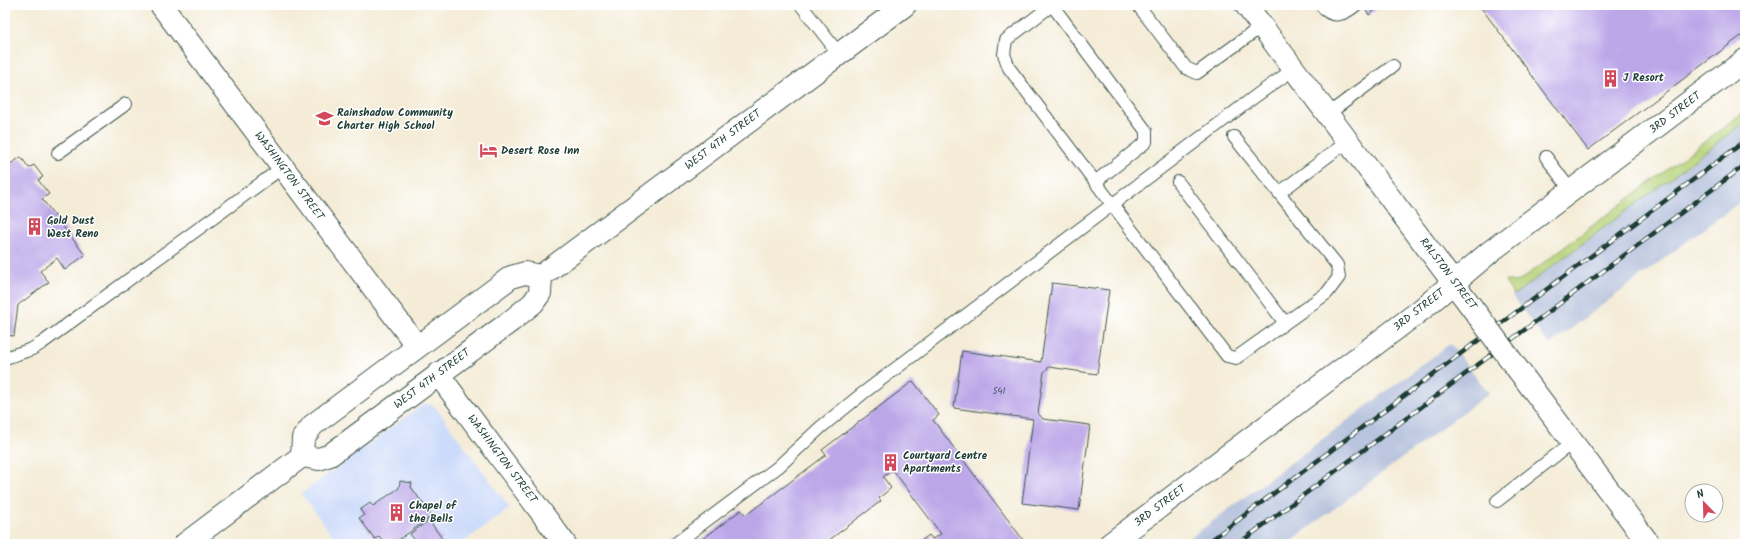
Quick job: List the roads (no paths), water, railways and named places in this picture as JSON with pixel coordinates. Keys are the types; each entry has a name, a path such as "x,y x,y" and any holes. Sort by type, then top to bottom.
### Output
{"street":[{"name":"WASHINGTON STREET","path":"161,5 417,346"},
{"name":"WEST 4TH STREET","path":"302,456 319,459 330,456 533,303 540,293 541,276 905,5"},
{"name":"RALSTON STREET","path":"1246,5 1648,544"},
{"name":"3RD STREET","path":"1110,544 1421,310 1487,254 1745,60"},
{"path":"185,544 302,456 304,438 313,426 417,346 511,277 525,273 541,276"},
{"name":"WASHINGTON STREET","path":"438,374 565,544"}],"lane":[{"path":"802,5 839,54"},
{"path":"1095,182 1146,142 1146,131 1052,5 1006,40 1004,54 1009,68 1113,206 1227,356 1236,358 1327,293 1339,277 1337,265 1234,137"},
{"path":"1138,5 1186,68 1197,73 1262,26"},
{"path":"1321,5 1324,10 1336,15 1347,12 1356,5"},
{"path":"1328,114 1393,66"},
{"path":"675,544 778,466 831,419 1257,95 1294,69"},
{"path":"58,153 126,104"},
{"path":"1279,193 1348,141"},
{"path":"1546,157 1571,191"},
{"path":"5,358 32,349 42,343 283,167"},
{"path":"1178,182 1284,323"},
{"path":"1497,501 1572,442"}],"railway":[{"path":"1206,544 1745,141"},
{"path":"1238,544 1745,165"}],"place":[{"name":"J Resort","path":"1610,78"},
{"name":"Rainshadow Community Charter High School","path":"324,119"},
{"name":"Desert Rose Inn","path":"488,151"},
{"name":"Gold Dust West Reno","path":"34,227"},
{"name":"Courtyard Centre Apartments","path":"890,462"},
{"name":"Chapel of the Bells","path":"396,512"}]}
